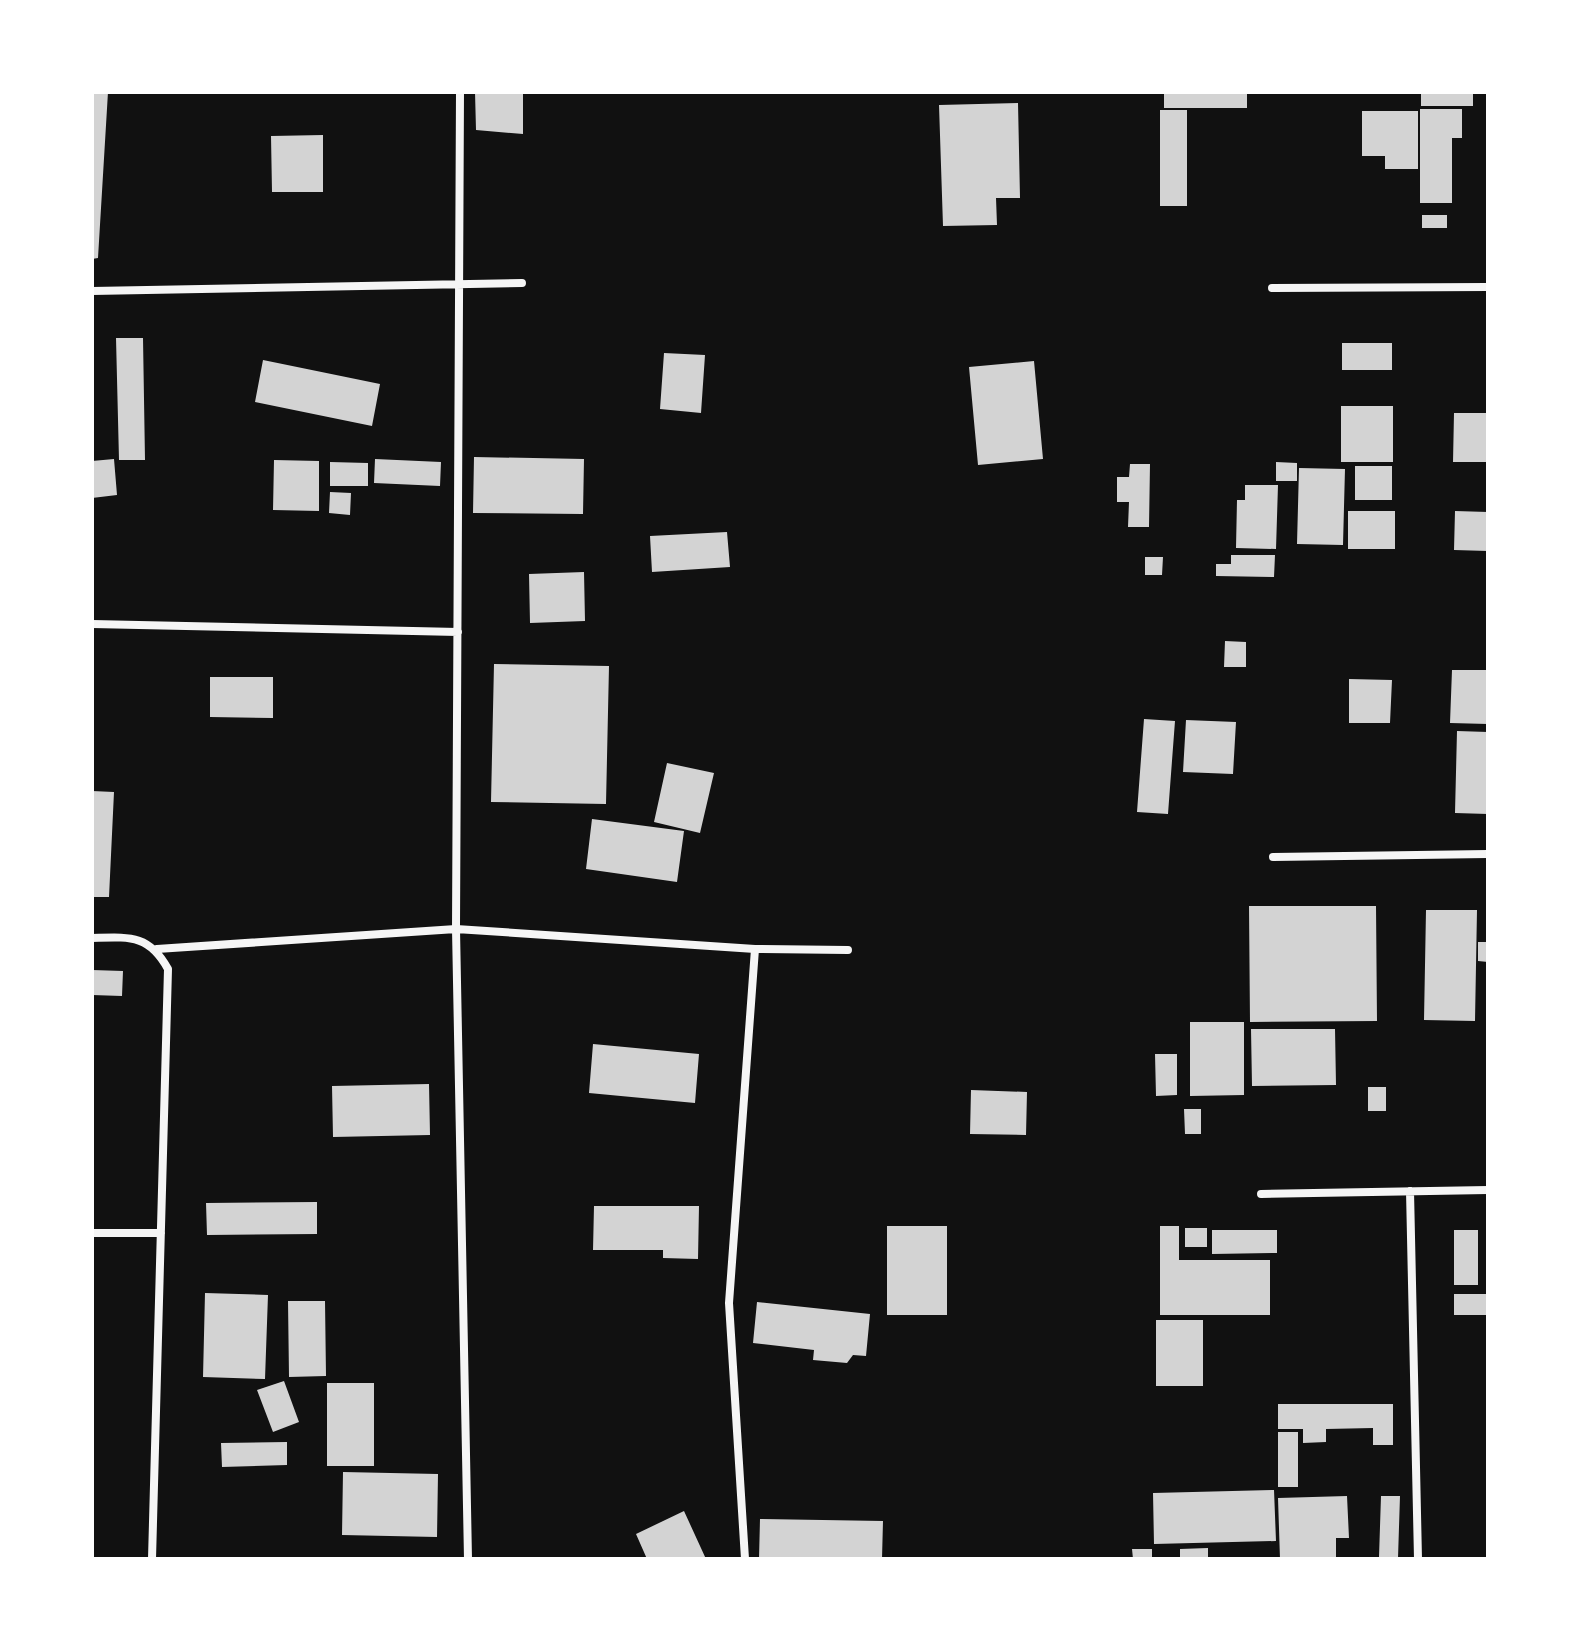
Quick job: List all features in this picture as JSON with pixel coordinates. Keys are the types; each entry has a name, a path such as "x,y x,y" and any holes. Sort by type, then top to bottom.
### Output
{"street":[{"path":"460,92 456,929 468,1559"},
{"path":"92,291 522,283"},
{"path":"1272,288 1488,287"},
{"path":"92,624 458,632"},
{"path":"1273,857 1488,854"},
{"path":"157,949 456,929 755,949 848,950"},
{"path":"92,938 142,940 157,949 168,969 152,1559"},
{"path":"745,1559 729,1303 755,949"},
{"path":"1261,1194 1488,1190"},
{"path":"1410,1191 1418,1559"},
{"path":"92,1233 161,1233"}],"building":[{"path":"92,92 108,92 98,258 92,259"},
{"path":"475,92 523,92 523,134 476,130"},
{"path":"1164,92 1247,92 1247,108 1164,108"},
{"path":"1421,92 1473,92 1473,106 1421,106"},
{"path":"1018,103 1020,198 996,198 997,225 943,226 939,105"},
{"path":"1420,109 1462,109 1462,138 1452,138 1452,203 1420,203"},
{"path":"1160,110 1187,110 1187,206 1160,206"},
{"path":"1362,111 1418,111 1418,169 1385,169 1385,156 1362,156"},
{"path":"323,135 323,192 272,192 271,136"},
{"path":"1422,215 1447,215 1447,228 1422,228"},
{"path":"116,338 143,338 145,460 119,460"},
{"path":"1342,343 1392,343 1392,370 1342,370"},
{"path":"664,353 705,355 701,413 660,409"},
{"path":"263,360 380,384 372,426 255,402"},
{"path":"1034,361 1043,459 978,465 969,367"},
{"path":"1341,406 1393,406 1393,462 1341,462"},
{"path":"1454,413 1488,413 1488,462 1453,462"},
{"path":"474,457 584,459 583,514 473,513"},
{"path":"114,459 117,495 92,498 92,461"},
{"path":"375,459 441,462 440,486 374,483"},
{"path":"274,460 319,461 319,511 273,510"},
{"path":"330,462 368,463 368,486 330,486"},
{"path":"1276,462 1297,463 1297,481 1276,481"},
{"path":"1130,464 1150,464 1149,527 1128,527 1129,502 1117,502 1117,477 1129,477"},
{"path":"1355,466 1392,466 1392,500 1355,500"},
{"path":"1299,468 1345,469 1343,545 1297,544"},
{"path":"1245,485 1278,485 1276,549 1236,548 1237,500 1245,500"},
{"path":"330,492 351,493 350,515 329,513"},
{"path":"1348,511 1395,511 1395,549 1348,549"},
{"path":"1455,511 1488,512 1488,551 1454,550"},
{"path":"727,532 730,567 652,572 650,536"},
{"path":"1231,555 1275,555 1274,577 1216,576 1216,564 1231,564"},
{"path":"1145,557 1163,557 1162,575 1145,575"},
{"path":"584,572 585,621 530,623 529,574"},
{"path":"1225,641 1246,642 1246,667 1224,667"},
{"path":"494,664 609,666 606,804 491,802"},
{"path":"1452,670 1488,670 1488,724 1450,723"},
{"path":"210,677 273,677 273,718 210,717"},
{"path":"1349,679 1392,680 1390,723 1349,723"},
{"path":"1144,719 1175,721 1168,814 1137,812"},
{"path":"1186,720 1236,722 1233,774 1183,772"},
{"path":"1457,731 1488,732 1488,814 1455,813"},
{"path":"667,763 714,773 700,833 654,822"},
{"path":"92,791 114,792 109,897 92,897"},
{"path":"592,819 684,831 677,882 586,869"},
{"path":"1249,906 1376,906 1377,1021 1250,1022"},
{"path":"1426,910 1477,910 1475,1021 1424,1020"},
{"path":"1478,942 1488,942 1488,962 1478,961"},
{"path":"92,970 123,971 122,996 92,995"},
{"path":"1190,1022 1244,1022 1244,1095 1190,1096"},
{"path":"1251,1029 1335,1029 1336,1085 1252,1086"},
{"path":"593,1044 699,1054 695,1103 589,1093"},
{"path":"1155,1054 1177,1054 1177,1095 1156,1096"},
{"path":"429,1084 430,1135 333,1137 332,1086"},
{"path":"1368,1087 1386,1087 1386,1111 1368,1111"},
{"path":"971,1090 1027,1092 1026,1135 970,1134"},
{"path":"1184,1109 1201,1109 1201,1134 1185,1134"},
{"path":"317,1202 317,1234 207,1235 206,1203"},
{"path":"594,1206 699,1206 698,1259 663,1258 663,1250 593,1250"},
{"path":"887,1226 947,1226 947,1315 887,1315"},
{"path":"1160,1226 1179,1226 1179,1260 1270,1260 1270,1315 1160,1315"},
{"path":"1185,1228 1207,1228 1207,1247 1185,1247"},
{"path":"1212,1230 1277,1230 1277,1253 1212,1254"},
{"path":"1454,1230 1478,1230 1478,1285 1454,1285"},
{"path":"205,1293 268,1295 265,1379 203,1377"},
{"path":"1454,1294 1488,1294 1488,1315 1454,1315"},
{"path":"288,1301 325,1301 326,1376 289,1377"},
{"path":"757,1302 870,1314 866,1356 853,1355 847,1363 813,1360 814,1350 753,1343"},
{"path":"1156,1320 1203,1320 1203,1386 1156,1386"},
{"path":"284,1381 299,1422 273,1432 257,1390"},
{"path":"327,1383 374,1383 374,1466 327,1466"},
{"path":"1278,1404 1393,1404 1393,1445 1373,1445 1373,1428 1326,1429 1326,1442 1303,1443 1303,1429 1278,1429"},
{"path":"1278,1432 1298,1432 1298,1487 1278,1487"},
{"path":"287,1442 287,1465 222,1467 221,1443"},
{"path":"343,1472 438,1474 437,1537 342,1535"},
{"path":"1274,1490 1276,1541 1154,1544 1153,1493"},
{"path":"1347,1496 1349,1538 1336,1538 1336,1559 1280,1559 1278,1498"},
{"path":"1381,1496 1400,1496 1398,1558 1379,1557"},
{"path":"684,1511 706,1559 647,1559 636,1534"},
{"path":"760,1519 883,1521 882,1559 759,1559"},
{"path":"1208,1548 1208,1559 1180,1559 1180,1549"},
{"path":"1132,1549 1152,1549 1152,1559 1133,1559"}]}
